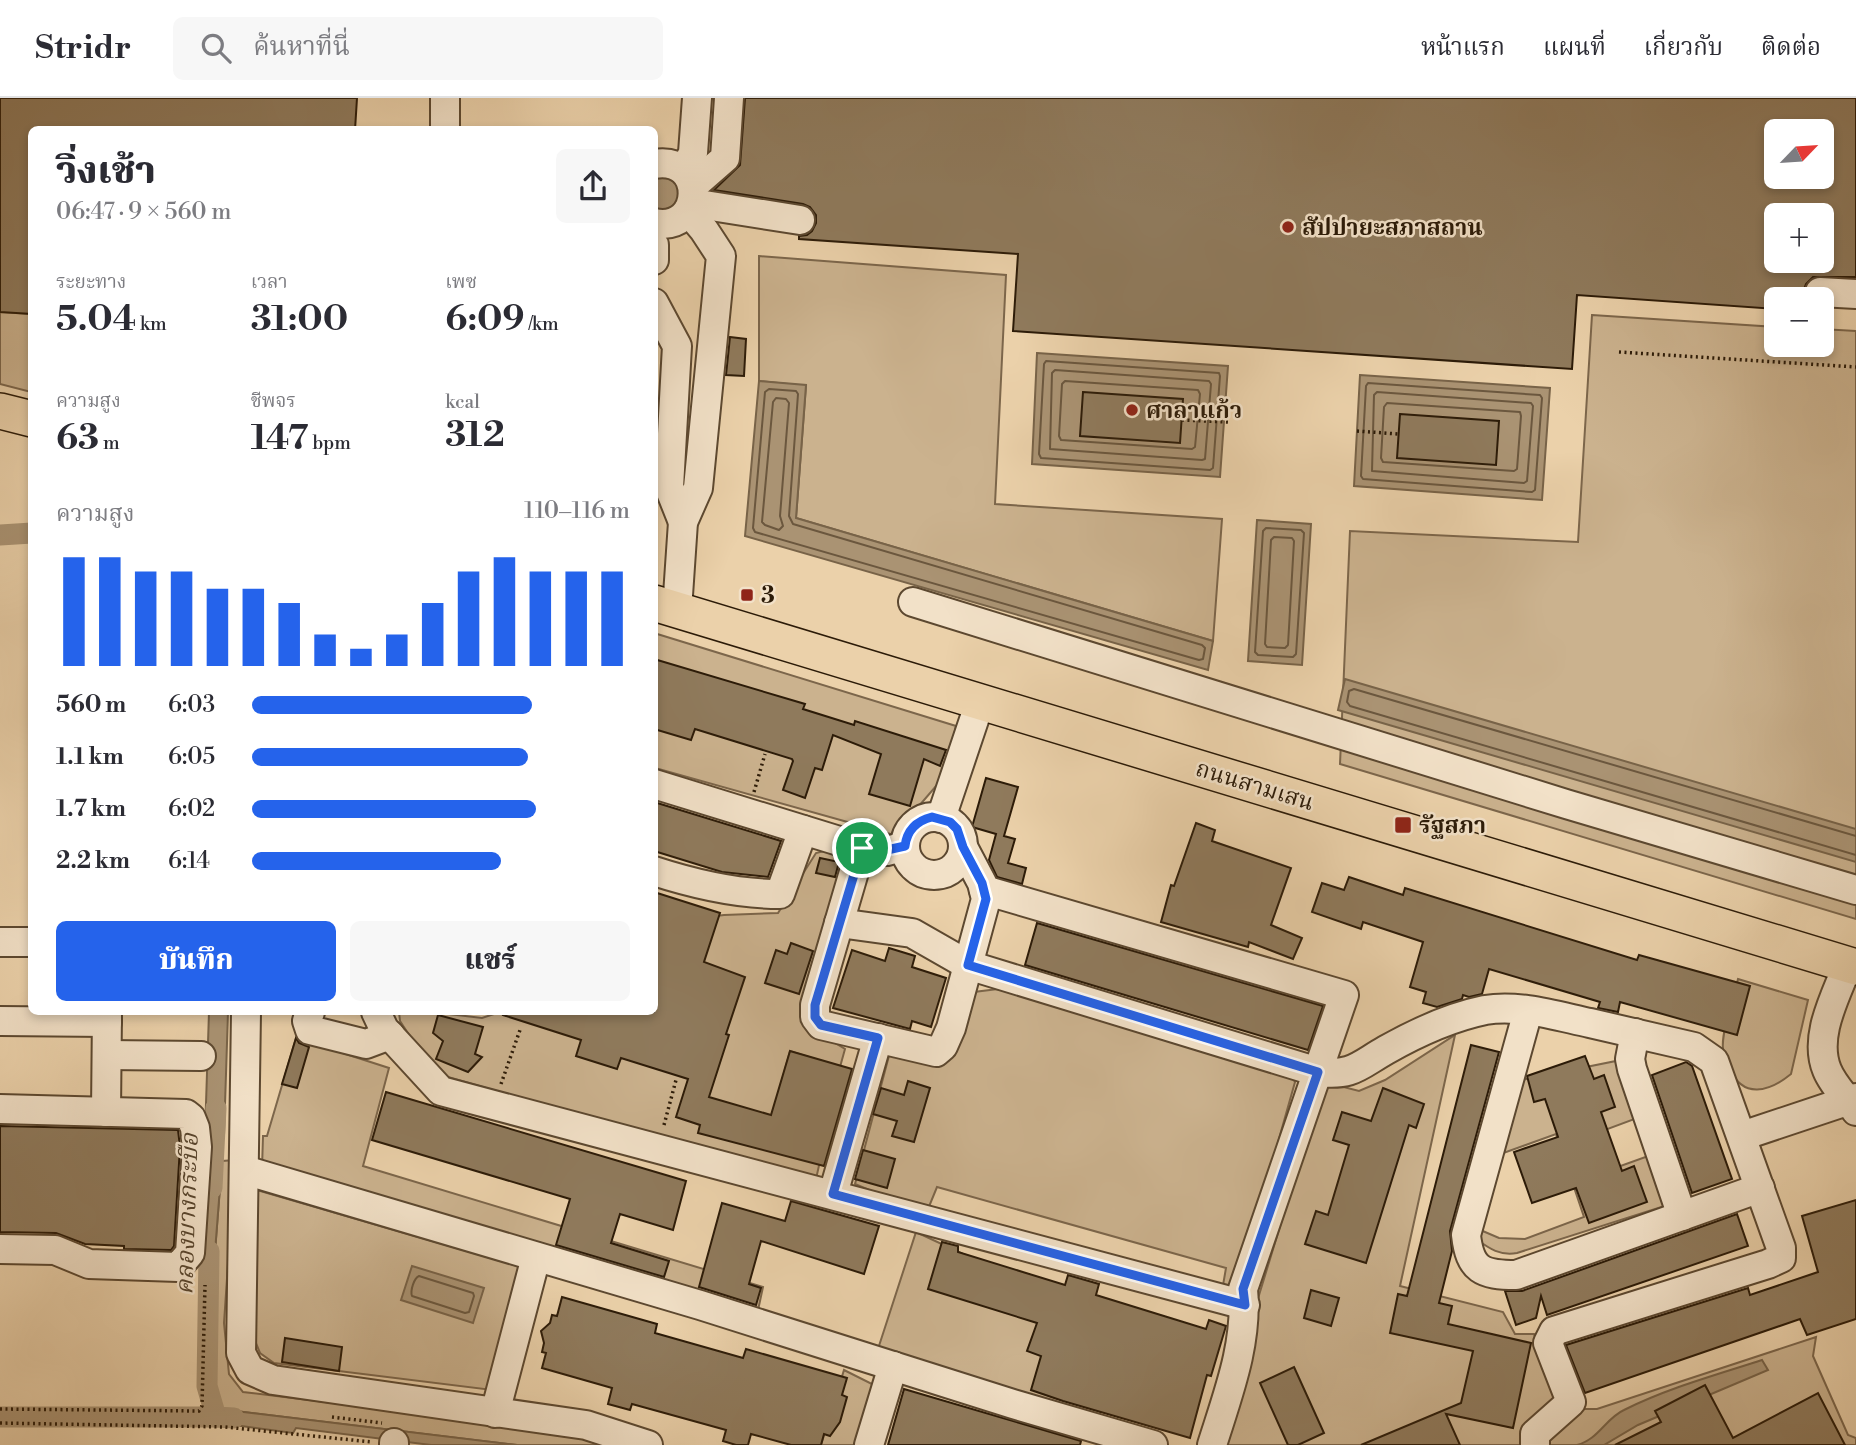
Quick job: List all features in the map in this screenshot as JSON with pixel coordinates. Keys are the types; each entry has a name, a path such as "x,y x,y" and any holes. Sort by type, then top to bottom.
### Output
{"main road":[{"path":"0,411 28,418"},
{"name":"ถนนสามเสน","path":"666,606 1852,965"}],"street":[{"path":"445,98 445,126"},
{"path":"658,223 676,222 689,193 697,98"},
{"path":"689,193 725,158 730,98"},
{"path":"658,163 666,162 689,193 705,230 721,256 698,488 683,522 666,606"},
{"path":"689,193 800,220"},
{"path":"1834,293 1856,294"},
{"path":"658,310 677,346 669,487 683,522"},
{"path":"913,602 1552,800 1856,890"},
{"path":"941,818 980,702"},
{"path":"658,785 862,848 887,850 905,846"},
{"path":"862,848 815,1005 815,1017 821,1025 936,1052 943,1046 951,1028 986,899 957,829 941,818 922,819 914,825 908,832 905,846 908,860 914,868 931,876 950,871 962,856 963,847"},
{"path":"658,872 757,894 780,894 803,830"},
{"path":"984,890 1344,995 1243,1289 1245,1315 1237,1366 1212,1445"},
{"path":"839,923 912,933 968,965 1318,1072 1336,1074 1355,1070 1386,1049 1443,1023 1486,1010 1507,1009 1528,1011 1694,1047 1714,1060 1781,1248 1781,1258 1554,1331 1548,1343 1571,1402 1535,1434 1535,1445"},
{"path":"0,942 28,942"},
{"path":"1742,1136 1853,1103 1827,1071 1823,1053 1824,1031 1852,965"},
{"path":"1528,1011 1466,1235 1468,1253 1474,1264 1483,1271 1516,1275 1760,1188"},
{"path":"0,1249 55,1250 89,1264 178,1267 185,1262 223,1152 246,1015"},
{"path":"309,1015 307,1021 310,1030 366,1044 383,1023 441,1091 1245,1305"},
{"path":"0,1021 107,1017 106,1104"},
{"path":"1635,1033 1630,1059 1632,1069 1682,1216"},
{"path":"833,1194 878,1038"},
{"path":"107,1055 201,1056"},
{"path":"0,1110 106,1104 186,1114 195,1128 223,1152 536,1256 893,1366 1113,1439 1153,1445"},
{"path":"223,1152 241,1353 250,1370 273,1380 586,1426 648,1445"},
{"path":"495,1413 536,1256"},
{"path":"869,1445 893,1366"}],"path":[{"path":"1619,352 1856,367"},
{"path":"1182,420 1228,422"},
{"path":"1357,431 1398,434"},
{"path":"748,813 765,754"},
{"path":"494,1105 520,1030"},
{"path":"659,1148 676,1080"},
{"path":"0,1409 199,1411 202,1406 205,1285"},
{"path":"0,1423 225,1427 394,1444"}],"shaded area":[{"path":"759,256 1006,275 995,504 1222,519 1213,641 796,518 806,386 759,381"},
{"path":"0,312 28,314 28,391 0,384"},
{"path":"1592,315 1764,326 1764,357 1834,357 1834,330 1856,331 1856,919 1340,764 1350,531 1578,542"},
{"path":"658,634 956,726 937,785 894,835 658,769"},
{"path":"828,850 851,859 804,1024 845,1049 840,1067 790,1051 768,1131 820,1161 816,1179 706,1151 434,1073 400,1021 399,1015 482,1018 491,1015 658,1015 658,924 724,915 778,913 816,853"},
{"path":"1738,979 1808,1000 1791,1074 1774,1085 1757,1090 1749,1089 1735,1079 1724,1053 1724,1033"},
{"path":"998,989 1291,1074 1295,1082 1235,1295 1222,1291 1226,1268 937,1187 926,1214 855,1184 890,1052 944,1062 974,992"},
{"path":"1455,1035 1400,1286 1503,1312 1515,1334 1534,1334 1549,1370 1573,1409 1597,1409 1816,1337 1813,1356 1848,1435 1856,1438 1856,1445 1225,1445 1256,1305 1324,1082 1359,1091 1385,1080"},
{"path":"296,1038 389,1068 363,1166 763,1287 757,1315 262,1169 263,1136 267,1136"},
{"path":"1621,1060 1640,1117 1602,1131 1615,1168 1651,1155 1671,1204 1517,1253 1495,1251 1476,1239 1478,1229 1499,1238 1525,1239 1584,1217 1556,1134 1498,1155 1517,1081"},
{"path":"235,1160 224,1323 229,1374 243,1392 569,1432 609,1445 517,1445 219,1409 210,1388 213,1278 222,1161"},
{"path":"250,1188 521,1267 492,1390 274,1363 260,1353 251,1331"},
{"path":"916,1232 1102,1319 1100,1417 877,1352"},
{"path":"844,1370 878,1387 859,1445 821,1445"}],"water":[{"path":"658,174 679,179 680,205 658,212"},
{"path":"1037,353 1228,366 1220,477 1032,464"},
{"path":"1360,375 1550,388 1542,500 1354,486"},
{"path":"759,381 806,385 796,518 1213,641 1208,670 745,536"},
{"path":"1257,520 1311,524 1302,665 1248,661"},
{"path":"1345,679 1856,829 1856,862 1338,710"},
{"path":"209,1015 228,1015 224,1136 205,1134"},
{"path":"204,1158 222,1161 213,1278 200,1278"},
{"path":"412,1266 484,1288 473,1323 401,1300"},
{"path":"1762,1360 1768,1370 1638,1425 1604,1445 1577,1445 1591,1439 1618,1414 1641,1402 1692,1382"},
{"path":"210,1408 517,1445 431,1445 296,1428 293,1433 204,1421"}],"building":[{"path":"0,98 357,98 355,126 28,126 28,314 0,312"},
{"name":"สัปปายะสภาสถาน","path":"745,98 1856,98 1856,277 1813,277 1805,287 1764,287 1764,308 1577,295 1572,369 1013,331 1018,254 799,239 799,236 812,231 816,223 816,215 810,207 714,190 740,165"},
{"path":"730,337 746,339 744,376 726,375"},
{"name":"ศาลาแก้ว","path":"1083,392 1183,399 1180,443 1080,436"},
{"path":"1400,414 1499,421 1496,465 1397,458"},
{"path":"658,660 805,704 803,709 854,725 855,721 946,750 940,766 924,759 910,806 869,794 881,754 833,735 822,770 815,768 805,798 783,790 792,759 695,729 691,740 658,730"},
{"path":"986,778 1018,787 1004,836 1015,839 1008,863 1026,868 1022,884 997,877 989,860 996,834 972,827"},
{"path":"658,803 781,841 768,877 722,872 658,852"},
{"path":"1196,823 1215,830 1212,841 1291,868 1271,925 1302,938 1293,959 1249,942 1248,947 1161,922 1171,885 1174,886"},
{"path":"820,858 839,862 835,877 816,873"},
{"path":"1349,877 1403,895 1405,888 1637,960 1639,955 1750,986 1737,1035 1620,1002 1618,1012 1598,1008 1600,1002 1489,969 1482,994 1469,997 1463,995 1462,999 1437,1007 1423,1003 1426,992 1410,987 1423,942 1363,922 1361,929 1312,912 1322,883 1344,890"},
{"path":"658,893 720,913 704,962 745,977 709,1097 771,1115 790,1051 852,1069 824,1166 698,1133 700,1125 676,1117 688,1079 621,1058 617,1069 576,1056 581,1040 503,1015 658,1015"},
{"path":"1037,923 1323,1006 1308,1050 1025,965"},
{"path":"791,943 813,951 799,994 765,983 776,950 787,954"},
{"path":"889,948 915,956 912,967 946,978 931,1027 912,1021 910,1029 833,1008 852,950 885,961"},
{"path":"438,1015 483,1027 475,1054 482,1057 468,1072 436,1059 443,1041 433,1033"},
{"path":"296,1038 299,1043 309,1047 297,1088 282,1084"},
{"path":"1471,1045 1499,1052 1450,1231 1452,1251 1439,1303 1452,1306 1448,1324 1531,1343 1513,1428 1446,1414 1460,1445 1361,1445 1461,1403 1473,1351 1390,1333 1398,1294 1407,1296"},
{"path":"1585,1056 1594,1079 1604,1075 1615,1107 1601,1112 1622,1171 1634,1166 1647,1202 1589,1223 1576,1188 1532,1203 1514,1152 1558,1137 1545,1099 1534,1102 1527,1076"},
{"path":"1686,1062 1692,1066 1732,1179 1692,1193 1652,1075"},
{"path":"908,1081 930,1088 914,1142 892,1136 897,1121 873,1114 881,1088 904,1095"},
{"path":"1383,1088 1424,1104 1416,1128 1409,1125 1366,1263 1305,1244 1316,1211 1328,1215 1349,1145 1333,1140 1342,1112 1371,1121"},
{"path":"386,1092 686,1181 673,1230 620,1214 611,1243 669,1261 664,1277 556,1245 570,1199 372,1140"},
{"path":"0,1126 178,1130 180,1147 174,1246 171,1250 124,1249 124,1246 85,1244 56,1233 0,1232"},
{"path":"863,1150 895,1159 887,1188 855,1179"},
{"path":"1856,1200 1856,1319 1807,1335 1800,1319 1585,1393 1566,1345 1748,1288 1750,1295 1818,1272 1802,1216"},
{"path":"791,1201 879,1226 864,1274 761,1241 749,1284 761,1288 756,1305 699,1287 722,1203 785,1221"},
{"path":"1737,1214 1748,1246 1547,1315 1541,1296 1536,1318 1516,1325 1505,1291 1522,1291"},
{"path":"942,1242 958,1246 958,1252 1065,1285 1068,1275 1099,1284 1096,1295 1206,1329 1209,1320 1226,1326 1211,1376 1207,1375 1190,1438 1031,1390 1041,1356 1027,1351 1037,1323 928,1289"},
{"path":"1311,1290 1339,1298 1331,1326 1304,1318"},
{"path":"562,1297 657,1324 655,1333 743,1358 746,1349 847,1378 842,1395 847,1397 840,1422 830,1436 824,1434 821,1445 791,1445 751,1434 748,1445 736,1445 723,1441 726,1430 632,1404 630,1410 608,1404 612,1388 542,1368 546,1353 542,1352 544,1343 541,1331 550,1323 552,1315 557,1316"},
{"path":"285,1338 342,1347 339,1371 282,1362"},
{"path":"1294,1367 1324,1433 1298,1445 1288,1445 1260,1383"},
{"path":"1705,1385 1733,1438 1818,1393 1845,1445 1615,1445 1661,1422 1655,1411"},
{"path":"904,1389 1081,1441 1080,1445 888,1445"}],"waterway":[{"name":"คลองบางกระบือ","path":"0,535 28,533"},
{"name":"คลองบางกระบือ","path":"212,1188 216,1108"},
{"name":"คลองบางกระบือ","path":"209,1251 207,1386 216,1417 234,1418"},
{"name":"คลองบางกระบือ","path":"0,1417 216,1417"}],"place":[{"name":"สัปปายะสภาสถาน","path":"1288,227"},
{"name":"ศาลาแก้ว","path":"1132,410"},
{"name":"3","path":"747,595"},
{"name":"รัฐสภา","path":"1403,825"}],"route":[{"path":"932,817 950,822 962,837 963,847 982,883 986,899 968,965 1318,1072 1243,1289 1245,1305 833,1194 878,1038 821,1025 815,1017 815,1005 862,848 887,850 905,846 908,832 922,819 932,817"}]}
